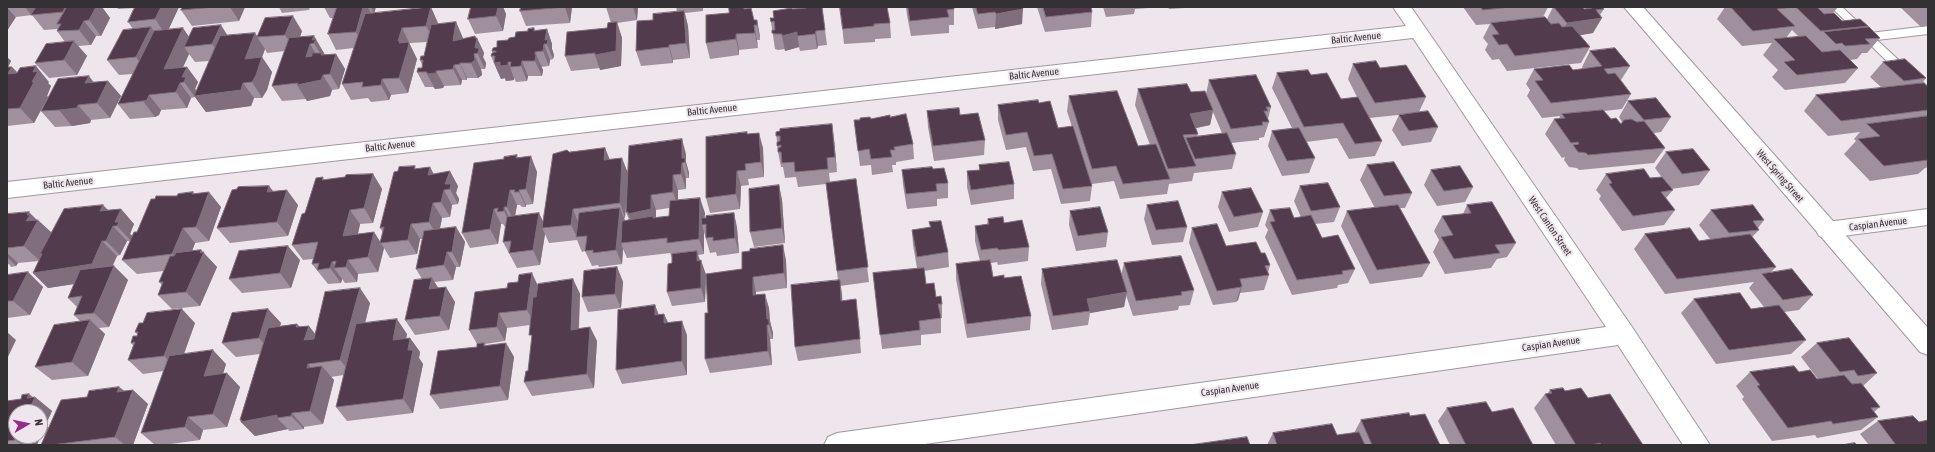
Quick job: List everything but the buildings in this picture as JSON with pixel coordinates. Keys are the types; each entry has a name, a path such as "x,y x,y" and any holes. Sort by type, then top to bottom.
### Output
{"street":[{"name":"West Canton Street","path":"1402,7 1624,334 1697,445"},
{"name":"West Spring Street","path":"1633,7 1928,345"},
{"name":"Baltic Avenue","path":"7,190 1417,31"},
{"name":"Caspian Avenue","path":"1827,230 1928,217"},
{"name":"Caspian Avenue","path":"837,445 1624,334"}],"lane":[{"path":"1836,7 1928,94"},
{"path":"1868,37 1928,30"}]}
